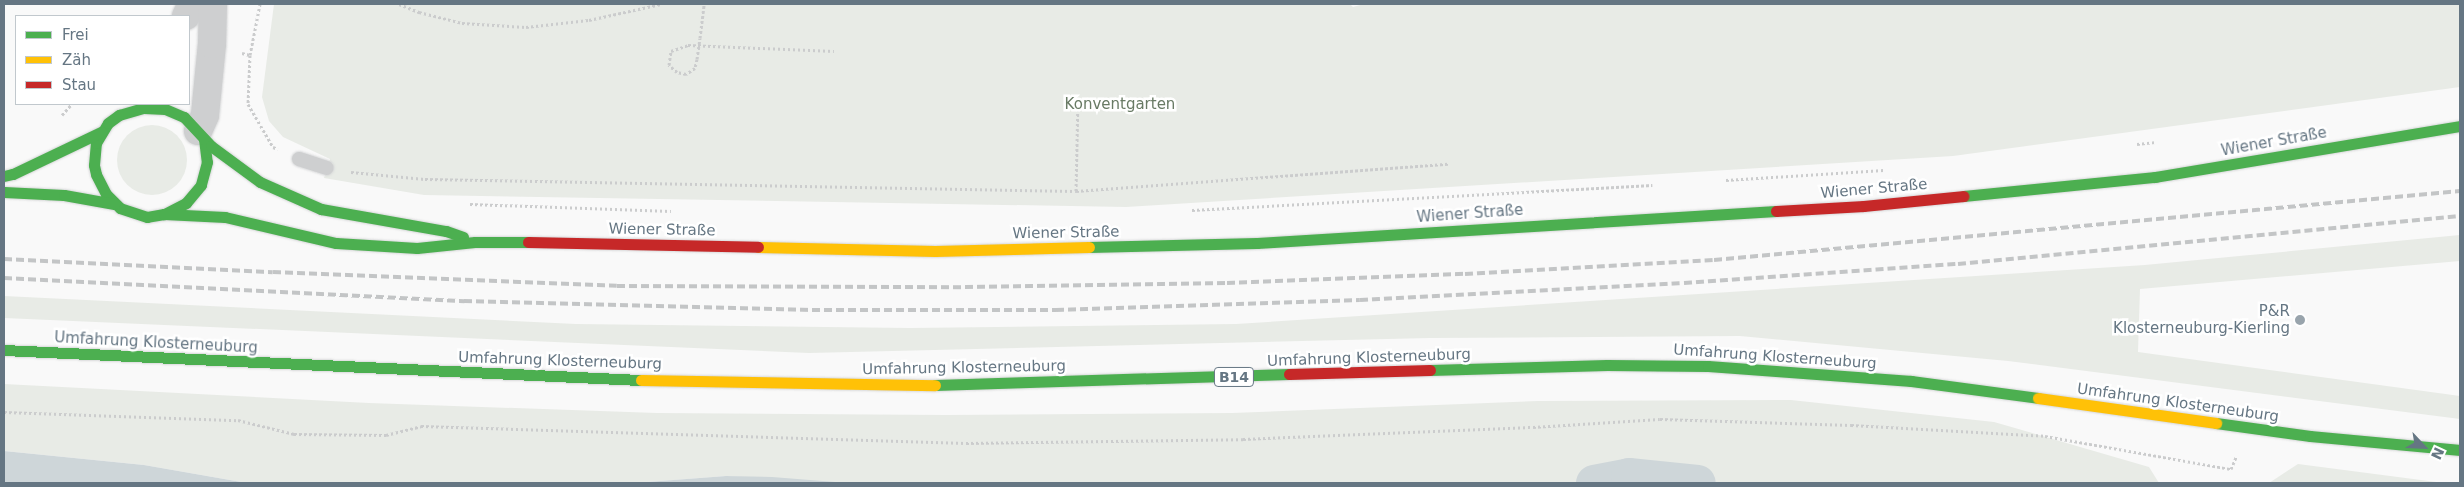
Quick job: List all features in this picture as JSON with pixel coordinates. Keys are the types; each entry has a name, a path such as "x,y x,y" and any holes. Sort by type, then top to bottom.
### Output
{"street":[{"path":"201,135 205,115 212,44 213,4"},
{"name":"Wiener Straße","path":"4,176 28,167 101,132 108,123 132,108 165,108 184,117 201,135 260,182 321,209 446,231 476,242"},
{"name":"Wiener Straße","path":"4,192 64,195 114,204 137,215 147,217 164,214 225,217 290,234 336,243 417,248 476,242 935,251 1276,242 1864,206 2155,177 2460,126"},
{"path":"101,132 94,152 94,165 100,183 114,204"},
{"name":"Wiener Straße","path":"164,214 186,203 201,184 207,162 201,135"},
{"name":"Umfahrung Klosterneuburg","path":"4,350 602,379 922,386 1607,365 1708,366 1911,381 2310,436 2460,450"}],"lane":[{"path":"299,159 327,168"}],"path":[{"path":"260,4 250,55 248,104 273,147 299,159"},
{"path":"399,4 419,12 462,22 526,27 589,20 661,4"},
{"path":"704,4 700,38 697,59 695,68 686,74 677,72 669,65 671,52 688,45 834,52"},
{"path":"235,51 250,55"},
{"path":"1076,191 1078,96"},
{"path":"2132,145 2162,142"},
{"path":"327,168 425,179 1076,191 1448,164"},
{"path":"1719,181 1885,170"},
{"path":"1186,211 1660,184"},
{"path":"462,203 675,211"},
{"path":"4,412 238,420 294,434 386,435 421,426 966,443 1243,439 1534,427 1660,418 1851,425 2044,436 2151,453"}],"green space":[{"name":"Konventgarten","path":"274,4 1350,4 1353,7 1364,4 2460,4 2460,87 1953,156 1126,207 424,195 324,178 330,159 283,137 269,121 262,97"},
{"path":"152,125 171,131 181,141 187,160 181,179 171,189 152,195 133,189 123,179 117,160 123,141 133,131"},
{"path":"2460,235 2460,261 2140,289 2138,352 2460,396 2460,419 2008,361 1740,336 1430,338 809,353 4,318 4,296 576,324 910,328 1236,324 2145,265"},
{"path":"4,384 369,403 657,413 946,415 1232,413 1538,401 1791,400 1994,422 2149,467 2159,483 838,483 726,476 634,483 247,483 144,465 4,451"},
{"path":"2298,464 2444,483 2269,483"}],"shaded area":[{"path":"4,451 144,465 247,483 4,483"},
{"path":"726,476 772,477 848,483 634,483"}],"waterway":[{"path":"1594,483 1629,476 1698,483"}],"railway":[{"path":"4,259 617,286 965,287 1227,283 1465,274 1714,260 2460,191"},
{"path":"4,278 464,301 812,310 1056,310 1360,300 1684,283 1958,264 2460,216"}],"traffic: fast":[{"path":"204,139 207,162 201,185 186,203 164,214 147,217 120,208 106,194 96,174 94,165 96,143 108,123 119,115 144,108 165,109 184,117 211,146 260,182 321,209 446,231 463,237"},
{"path":"1964,196 2155,177 2460,126"},
{"path":"4,176 13,174 101,132"},
{"path":"4,192 64,195 114,204"},
{"path":"1089,247 1257,243 1776,211"},
{"path":"164,214 225,217 336,243 417,248 475,242 528,242"},
{"path":"4,350 641,380"},
{"path":"1430,370 1607,365 1708,366 1911,381 2038,398"},
{"path":"935,385 1289,374"},
{"path":"2216,423 2310,436 2460,450"}],"traffic: slow":[{"path":"758,247 935,251 1089,247"},
{"path":"641,380 935,385"},
{"path":"2038,398 2216,423"}],"traffic: jam":[{"path":"1776,211 1864,206 1964,196"},
{"path":"528,242 758,247"},
{"path":"1289,374 1430,370"}],"place":[{"name":"P&R Klosterneuburg-Kierling","path":"2300,320"}]}
